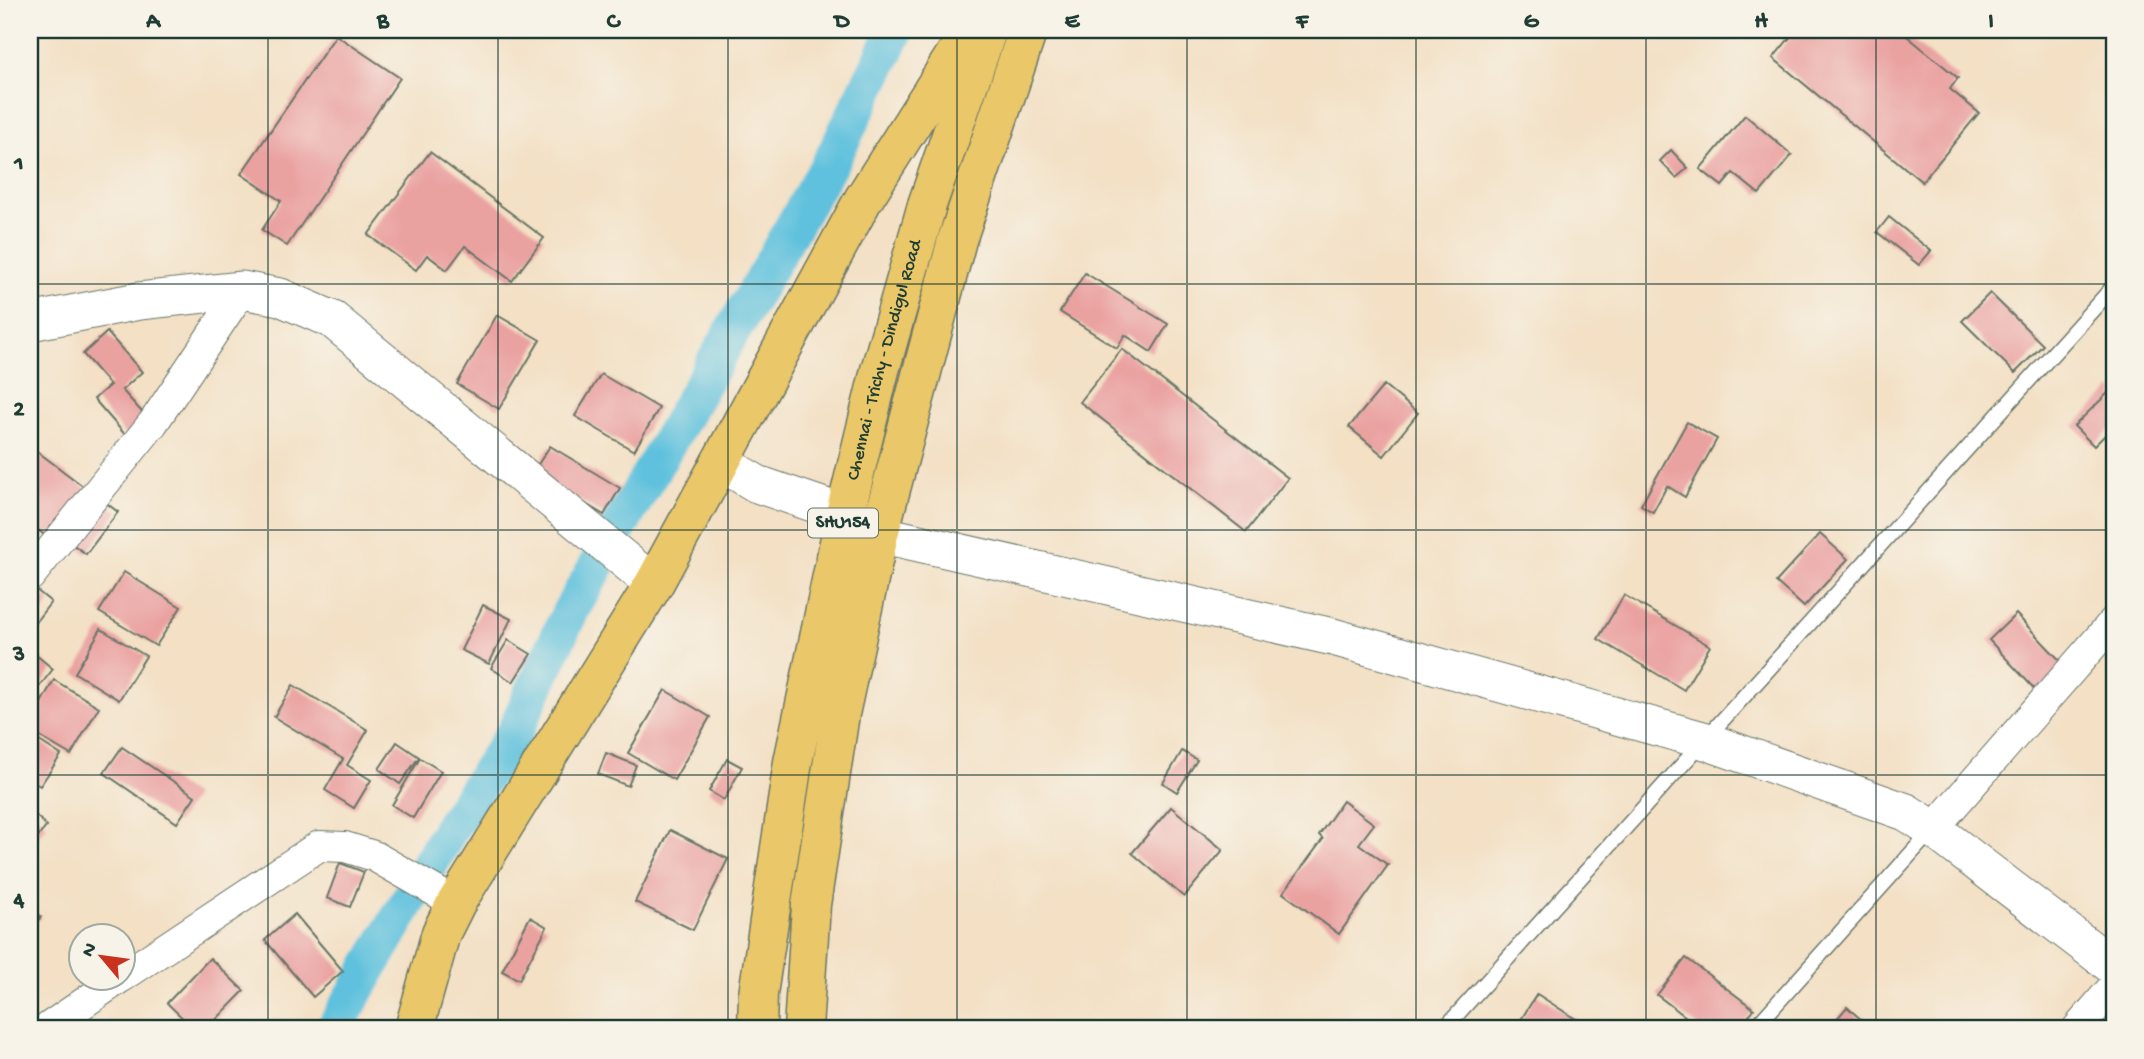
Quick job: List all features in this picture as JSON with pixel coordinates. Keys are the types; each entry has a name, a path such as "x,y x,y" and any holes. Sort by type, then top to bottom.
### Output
{"highway":[{"path":"414,1029 448,898 641,572 720,462 863,200 971,30"},
{"name":"Chennai - Trichy - Dindigul Road","path":"757,1029 758,994 793,762 845,514 880,370 927,205 988,30"},
{"name":"Chennai - Trichy - Dindigul Road","path":"803,1029 811,905 833,755 879,534 957,240 1028,30"}],"street":[{"path":"30,322 139,301 242,290 280,298 333,320 641,572"},
{"path":"30,576 153,423 242,290"},
{"path":"720,462 757,484 845,514 879,534 1334,637 1703,740 1906,812 1933,829 2114,967"},
{"path":"1933,829 2114,621"},
{"path":"136,968 319,846 345,847 374,856 448,898"},
{"path":"2077,1029 2114,986"},
{"path":"46,1029 100,992"}],"lane":[{"path":"1444,1029 2114,286"},
{"path":"1754,1029 1933,829"}],"building":[{"path":"1796,30 1904,30 1902,32 1958,78 1950,89 1979,113 1922,182 1773,58"},
{"path":"336,35 400,78 287,246 262,230 281,201 241,174"},
{"path":"1745,115 1792,155 1759,194 1733,173 1722,186 1700,169"},
{"path":"1671,150 1688,168 1676,178 1660,161"},
{"path":"430,152 544,238 512,281 465,246 447,270 427,255 416,270 368,235"},
{"path":"1889,217 1931,251 1919,265 1877,232"},
{"path":"1085,273 1168,324 1151,352 1125,335 1117,348 1060,312"},
{"path":"1990,293 2043,345 2015,373 1962,321"},
{"path":"497,315 540,340 499,409 457,384"},
{"path":"107,332 142,372 122,390 149,420 128,438 94,399 110,385 83,354"},
{"path":"1122,349 1288,478 1246,532 1080,402"},
{"path":"601,374 659,408 634,451 575,416"},
{"path":"1384,385 1418,413 1384,456 1349,427"},
{"path":"2112,389 2114,426 2094,446 2074,426"},
{"path":"1687,422 1717,439 1685,497 1667,486 1653,512 1641,505"},
{"path":"30,446 88,490 50,539 30,524"},
{"path":"550,446 620,488 604,515 533,472"},
{"path":"97,496 118,512 86,554 64,538"},
{"path":"1820,534 1848,559 1804,607 1776,582"},
{"path":"124,572 181,607 156,646 99,612"},
{"path":"35,589 51,602 30,629 30,596"},
{"path":"1624,595 1710,646 1684,690 1598,639"},
{"path":"483,605 511,619 489,664 461,650"},
{"path":"2016,614 2069,670 2041,696 1989,640"},
{"path":"101,629 146,656 119,700 75,673"},
{"path":"508,640 531,654 513,682 491,668"},
{"path":"30,650 53,669 36,691 30,687"},
{"path":"54,680 99,707 71,755 30,731 30,722"},
{"path":"293,685 368,730 347,765 371,780 354,808 325,790 343,759 274,717"},
{"path":"665,690 710,717 674,780 628,753"},
{"path":"30,735 61,755 40,786 30,780"},
{"path":"397,742 419,757 400,784 379,769"},
{"path":"122,747 195,796 177,823 104,773"},
{"path":"1182,751 1197,760 1177,792 1163,783"},
{"path":"606,753 636,765 628,786 598,774"},
{"path":"420,758 441,771 413,818 392,805"},
{"path":"727,759 742,767 724,800 709,791"},
{"path":"1343,801 1374,824 1359,844 1388,865 1339,934 1283,893 1323,839 1319,835"},
{"path":"1171,807 1223,850 1184,897 1132,853"},
{"path":"30,810 47,826 33,842 30,839"},
{"path":"670,830 728,859 693,930 635,902"},
{"path":"340,863 364,872 350,907 327,898"},
{"path":"30,907 41,917 30,931"},
{"path":"295,914 343,971 313,997 265,940"},
{"path":"530,917 547,927 519,980 502,971"},
{"path":"210,958 244,991 207,1029 194,1029 167,1003"},
{"path":"1686,958 1754,1009 1739,1029 1702,1029 1657,995"},
{"path":"1537,994 1591,1029 1515,1029"},
{"path":"1847,1007 1872,1029 1830,1027"}],"waterway":[{"path":"334,1029 453,824 514,733 570,612 835,154 896,30"}]}
